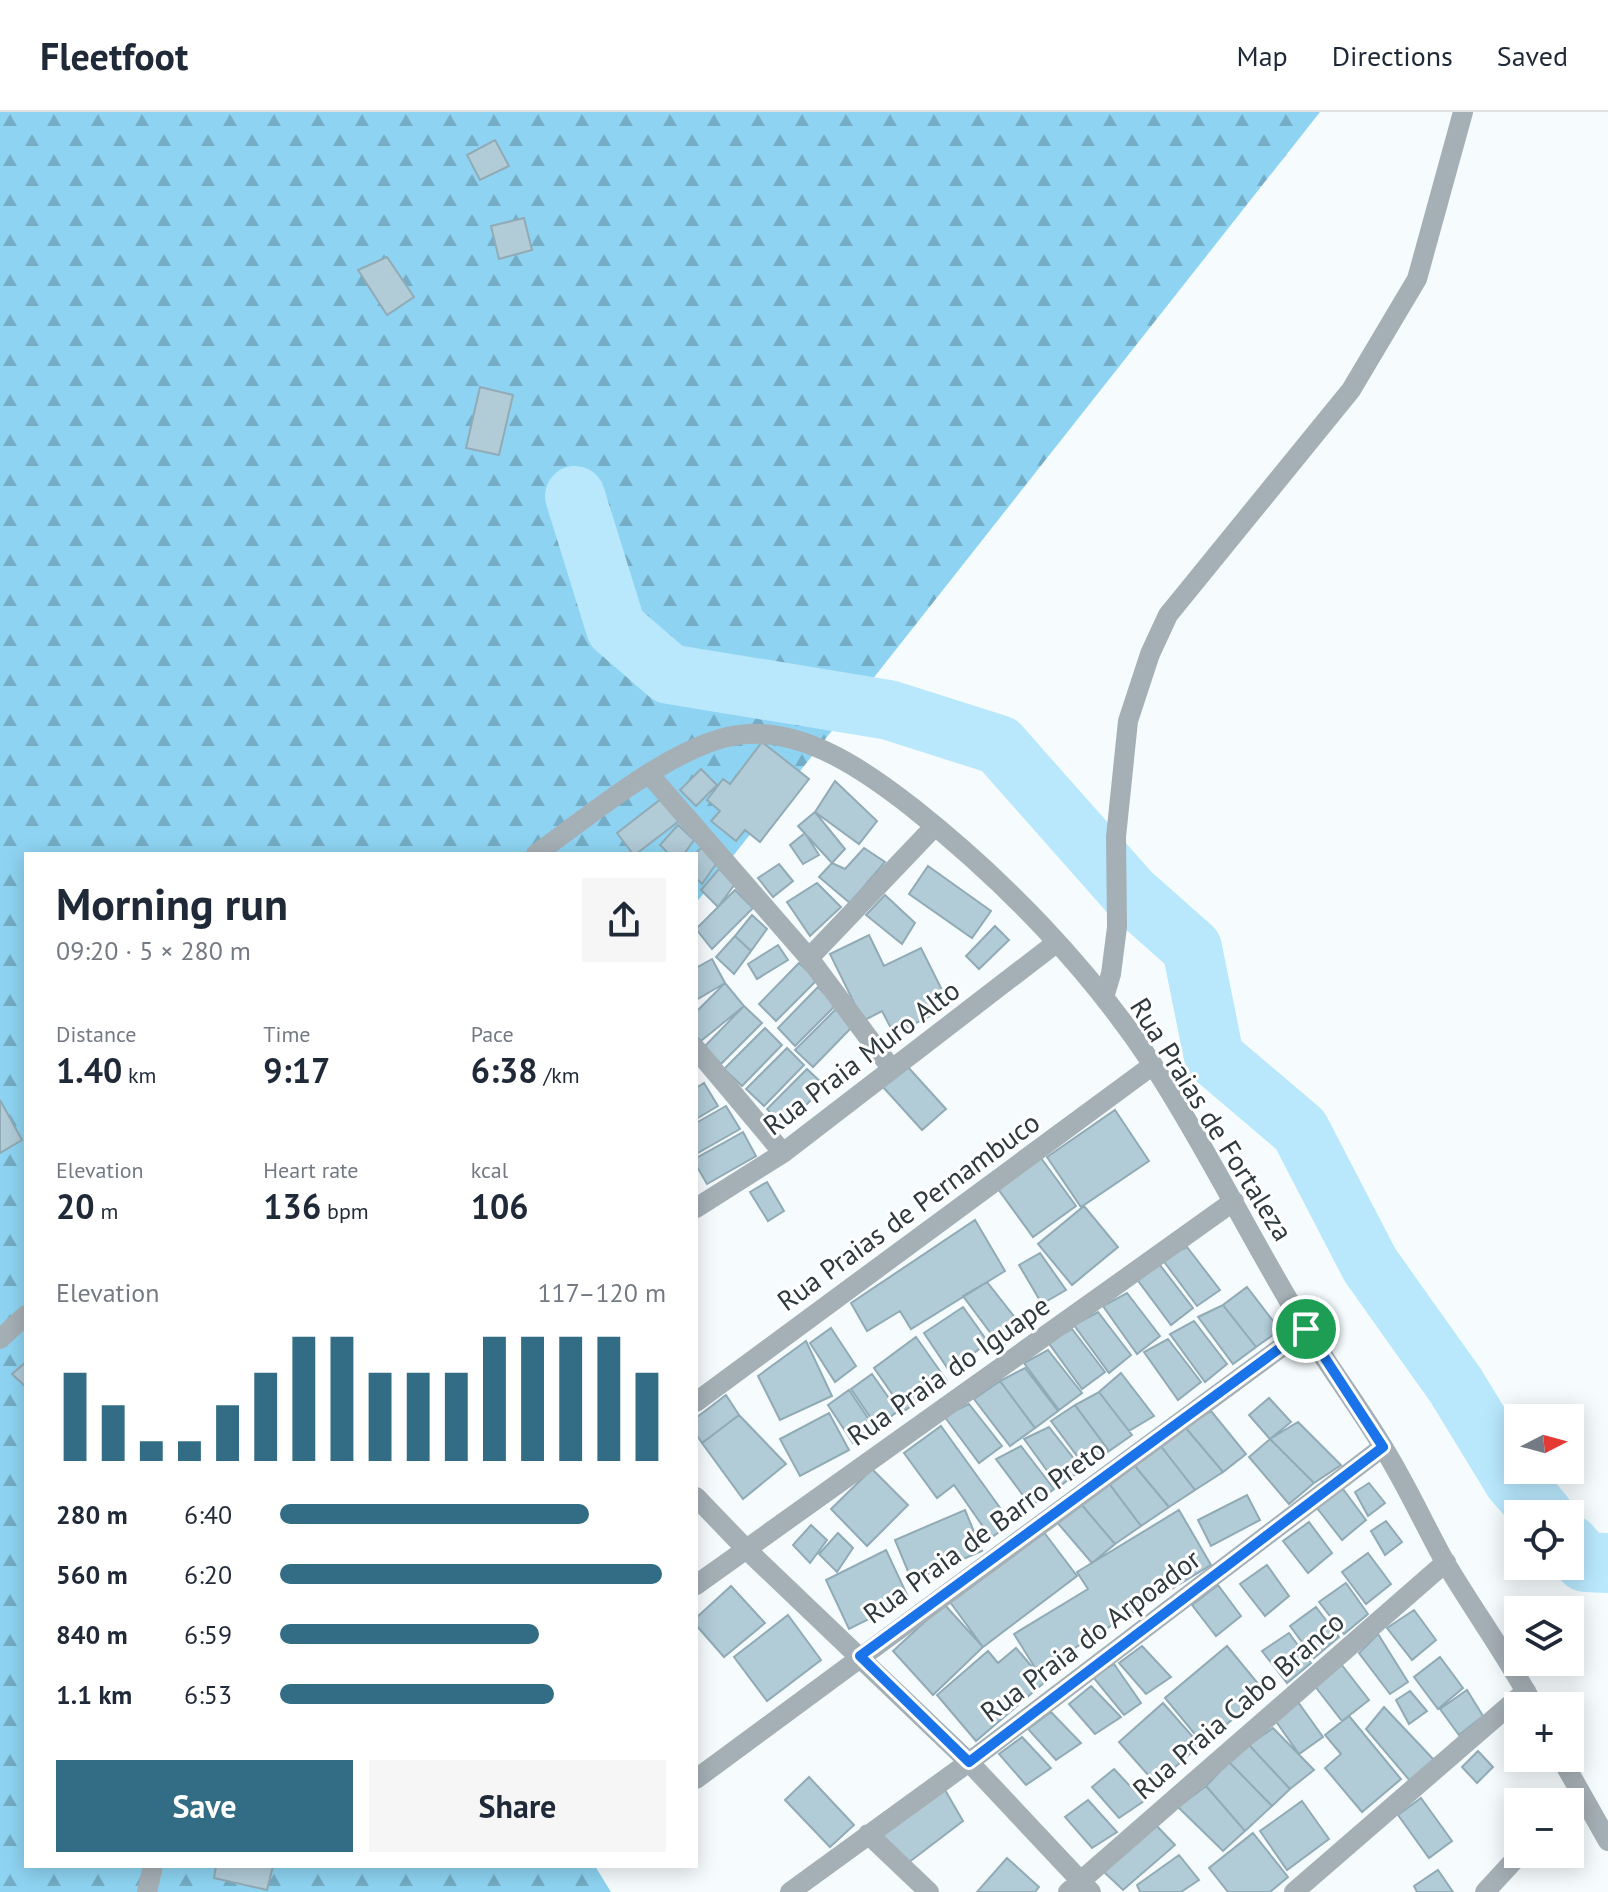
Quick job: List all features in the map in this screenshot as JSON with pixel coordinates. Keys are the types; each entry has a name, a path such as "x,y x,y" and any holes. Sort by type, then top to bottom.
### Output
{"street":[{"path":"1104,997 1111,974 1117,927 1116,837 1128,721 1150,654 1168,615 1351,390 1417,279 1463,112"},
{"name":"Rua Praias de Fortaleza","path":"539,852 649,774 706,744 747,734 778,737 827,751 872,775 964,848 1104,997 1153,1065 1306,1329 1383,1447 1446,1562 1526,1692"},
{"path":"649,774 809,958 891,1068"},
{"path":"809,958 935,826"},
{"name":"Rua Praia Muro Alto","path":"698,1207 783,1153 1056,943"},
{"path":"698,1051 783,1153"},
{"name":"Rua Praias de Pernambuco","path":"698,1401 1153,1065"},
{"name":"Rua Praia do Iguape","path":"698,1584 1234,1201"},
{"path":"0,1339 24,1317"},
{"name":"Rua Praia de Barro Preto","path":"698,1778 1306,1329"},
{"name":"Rua Praia do Arpoador","path":"790,1892 969,1762 1383,1447"},
{"path":"698,1499 746,1549 969,1762 1079,1888"},
{"name":"Rua Praia Cabo Branco","path":"1079,1888 1446,1562"},
{"path":"1294,1892 1504,1720"},
{"path":"1584,1810 1608,1841"},
{"path":"868,1834 929,1892"},
{"path":"147,1892 153,1868"},
{"path":"1485,1892 1507,1868"}],"green space":[{"path":"0,112 1320,112 698,900 698,852 24,852 24,1868 596,1868 611,1892 0,1892"}],"building":[{"path":"495,140 509,166 480,180 467,155"},
{"path":"524,218 532,250 499,259 491,226"},
{"path":"387,257 414,297 387,315 358,270"},
{"path":"480,387 513,395 499,455 466,448"},
{"path":"762,742 809,779 760,842 745,830 736,841 711,821 720,811 707,800 723,779 730,784"},
{"path":"701,769 717,785 696,806 680,790"},
{"path":"835,781 877,821 859,844 815,812"},
{"path":"661,799 679,821 639,852 631,852 617,833"},
{"path":"815,812 845,849 832,863 798,826"},
{"path":"678,825 694,840 685,852 667,852 660,845"},
{"path":"805,833 819,855 803,864 790,845"},
{"path":"703,846 718,861 702,884 698,880 697,852"},
{"path":"864,848 885,862 850,903 819,877 832,863 845,869"},
{"path":"779,864 793,881 773,897 758,878"},
{"path":"928,866 991,911 972,938 909,894"},
{"path":"719,869 735,884 718,907 701,890"},
{"path":"817,883 841,907 810,936 787,902"},
{"path":"735,890 753,908 712,949 698,932 698,927"},
{"path":"885,895 915,923 902,944 866,915"},
{"path":"752,915 767,929 751,951 735,936"},
{"path":"995,926 1009,940 979,969 966,956"},
{"path":"869,935 884,966 921,948 950,1006 894,1034 882,1011 863,1021 830,954"},
{"path":"735,936 751,951 734,974 716,957"},
{"path":"778,945 788,960 757,979 748,964"},
{"path":"712,959 725,983 698,999 698,967"},
{"path":"799,963 817,980 776,1021 759,1004"},
{"path":"725,983 744,1006 701,1041 698,1038 698,1010"},
{"path":"818,987 836,1005 795,1046 778,1028"},
{"path":"744,1006 762,1023 721,1064 704,1047"},
{"path":"836,1009 853,1026 813,1067 795,1050"},
{"path":"765,1028 782,1045 742,1086 724,1069"},
{"path":"787,1048 804,1065 764,1106 746,1089"},
{"path":"907,1066 946,1109 922,1130 883,1087"},
{"path":"807,1069 825,1086 784,1127 767,1109"},
{"path":"704,1083 718,1106 698,1118 698,1087"},
{"path":"0,1100 22,1140 0,1153"},
{"path":"726,1106 740,1129 698,1153 698,1122"},
{"path":"1115,1110 1149,1161 1081,1207 1047,1157"},
{"path":"743,1132 756,1156 707,1184 698,1168 698,1157"},
{"path":"1041,1158 1076,1206 1033,1237 998,1189"},
{"path":"767,1182 784,1211 768,1221 750,1192"},
{"path":"1084,1206 1118,1247 1072,1285 1038,1244"},
{"path":"975,1220 1005,1271 911,1329 900,1311 867,1331 851,1303"},
{"path":"1187,1247 1220,1290 1197,1306 1162,1259"},
{"path":"1040,1253 1066,1290 1042,1304 1019,1265"},
{"path":"1160,1265 1193,1308 1171,1325 1136,1278"},
{"path":"987,1282 1024,1329 1001,1347 963,1296"},
{"path":"1247,1287 1280,1330 1256,1347 1223,1305"},
{"path":"1127,1293 1160,1336 1137,1354 1103,1306"},
{"path":"1223,1305 1256,1347 1233,1364 1198,1317"},
{"path":"963,1307 988,1342 950,1372 924,1333"},
{"path":"1098,1312 1131,1355 1109,1373 1074,1325"},
{"path":"1194,1321 1227,1364 1205,1382 1170,1334"},
{"path":"831,1328 856,1366 835,1382 810,1343"},
{"path":"1072,1329 1105,1372 1082,1389 1048,1342"},
{"path":"916,1337 947,1381 904,1411 874,1368"},
{"path":"1168,1339 1201,1382 1178,1400 1144,1352"},
{"path":"806,1341 832,1396 780,1420 758,1376"},
{"path":"1048,1350 1082,1393 1059,1410 1024,1363"},
{"path":"24,1364 24,1385 12,1374"},
{"path":"1025,1368 1058,1411 1035,1428 1000,1381"},
{"path":"1121,1373 1154,1416 1129,1431 1099,1392"},
{"path":"872,1374 898,1411 877,1427 851,1389"},
{"path":"1000,1381 1035,1428 1010,1446 974,1399"},
{"path":"849,1390 874,1427 853,1443 828,1405"},
{"path":"1099,1392 1132,1435 1109,1451 1075,1405"},
{"path":"726,1395 739,1415 702,1443 698,1437 698,1416"},
{"path":"1269,1398 1291,1422 1270,1439 1249,1415"},
{"path":"969,1404 1002,1446 979,1463 944,1416"},
{"path":"1075,1405 1109,1451 1086,1468 1051,1421"},
{"path":"1211,1411 1246,1454 1223,1472 1185,1427"},
{"path":"829,1413 849,1450 800,1476 780,1439"},
{"path":"739,1415 786,1464 743,1499 702,1443"},
{"path":"1298,1422 1341,1465 1314,1483 1270,1439"},
{"path":"941,1426 1011,1523 991,1538 954,1485 937,1498 904,1453"},
{"path":"1049,1427 1082,1469 1059,1487 1024,1439"},
{"path":"1185,1427 1223,1472 1195,1490 1160,1445"},
{"path":"1270,1439 1314,1483 1289,1504 1249,1457"},
{"path":"1160,1445 1195,1490 1169,1507 1134,1465"},
{"path":"1021,1446 1054,1489 1031,1506 996,1459"},
{"path":"1134,1465 1169,1507 1141,1526 1108,1482"},
{"path":"872,1469 908,1505 867,1546 831,1509"},
{"path":"1108,1482 1141,1526 1115,1544 1081,1504"},
{"path":"1369,1483 1385,1503 1368,1516 1355,1492"},
{"path":"1343,1489 1366,1520 1342,1540 1317,1508"},
{"path":"1247,1495 1260,1520 1211,1546 1198,1520"},
{"path":"1081,1504 1115,1544 1092,1563 1056,1521"},
{"path":"965,1510 982,1551 912,1581 895,1540"},
{"path":"1179,1510 1211,1565 1037,1671 1014,1634 1088,1589 1077,1572"},
{"path":"1386,1521 1402,1542 1385,1555 1371,1531"},
{"path":"1309,1522 1332,1553 1308,1573 1283,1541"},
{"path":"811,1525 827,1540 810,1563 793,1545"},
{"path":"1043,1531 1077,1576 983,1647 950,1602"},
{"path":"838,1533 853,1548 837,1572 819,1554"},
{"path":"886,1550 909,1599 849,1629 826,1580"},
{"path":"1368,1553 1391,1584 1366,1604 1342,1572"},
{"path":"1267,1565 1289,1596 1265,1616 1240,1584"},
{"path":"1346,1583 1368,1614 1344,1634 1319,1602"},
{"path":"1218,1585 1241,1616 1216,1636 1192,1605"},
{"path":"731,1586 765,1623 724,1657 698,1627 698,1616"},
{"path":"944,1604 983,1647 933,1695 893,1651"},
{"path":"1316,1607 1339,1637 1314,1658 1290,1626"},
{"path":"1414,1610 1436,1640 1412,1660 1387,1628"},
{"path":"788,1615 821,1660 767,1701 734,1657"},
{"path":"1289,1633 1311,1663 1287,1683 1262,1651"},
{"path":"1378,1634 1408,1682 1390,1694 1359,1653"},
{"path":"1142,1646 1171,1677 1146,1694 1119,1663"},
{"path":"1227,1646 1265,1692 1203,1744 1165,1698"},
{"path":"1016,1648 1045,1682 976,1741 937,1695 988,1651 998,1663"},
{"path":"1440,1657 1463,1688 1438,1709 1414,1677"},
{"path":"1114,1664 1141,1703 1124,1715 1093,1677"},
{"path":"1341,1664 1369,1700 1342,1721 1314,1685"},
{"path":"1091,1686 1121,1717 1095,1734 1069,1704"},
{"path":"1467,1690 1483,1716 1459,1735 1440,1709"},
{"path":"1410,1691 1427,1711 1409,1724 1396,1700"},
{"path":"1298,1702 1323,1737 1299,1754 1275,1720"},
{"path":"1163,1703 1200,1745 1156,1784 1119,1742"},
{"path":"1384,1707 1435,1761 1411,1782 1366,1729"},
{"path":"1051,1712 1081,1743 1056,1760 1028,1729"},
{"path":"1349,1716 1401,1779 1362,1812 1325,1768 1341,1754 1325,1735"},
{"path":"1273,1728 1314,1770 1290,1789 1249,1745"},
{"path":"1022,1737 1051,1768 1026,1785 999,1754"},
{"path":"1249,1745 1290,1789 1272,1806 1229,1762"},
{"path":"1478,1751 1493,1767 1477,1783 1462,1767"},
{"path":"1229,1762 1272,1806 1245,1831 1206,1786"},
{"path":"1114,1769 1144,1801 1119,1818 1092,1787"},
{"path":"809,1777 854,1825 830,1847 785,1800"},
{"path":"1206,1786 1245,1831 1223,1851 1178,1807"},
{"path":"945,1790 963,1821 908,1863 882,1835"},
{"path":"1421,1798 1452,1841 1429,1858 1398,1815"},
{"path":"1088,1800 1117,1832 1092,1848 1065,1817"},
{"path":"1302,1801 1329,1839 1287,1870 1260,1831"},
{"path":"1154,1823 1175,1845 1123,1890 1103,1871"},
{"path":"1253,1833 1288,1877 1270,1892 1228,1892 1209,1868"},
{"path":"1179,1855 1199,1880 1181,1892 1140,1892 1137,1885"},
{"path":"1007,1858 1039,1887 1035,1892 977,1892"},
{"path":"216,1868 272,1868 267,1890 214,1878"},
{"path":"1438,1870 1453,1892 1417,1892 1414,1886"}],"waterway":[{"path":"575,496 616,628 669,674 889,710 999,745 1130,893 1192,948 1214,1057 1300,1130 1370,1265 1456,1386 1514,1481 1531,1500"},
{"path":"1584,1561 1608,1563"}],"route":[{"path":"1306,1329 1383,1447 969,1762 860,1656 1128,1460 1306,1329"}]}
